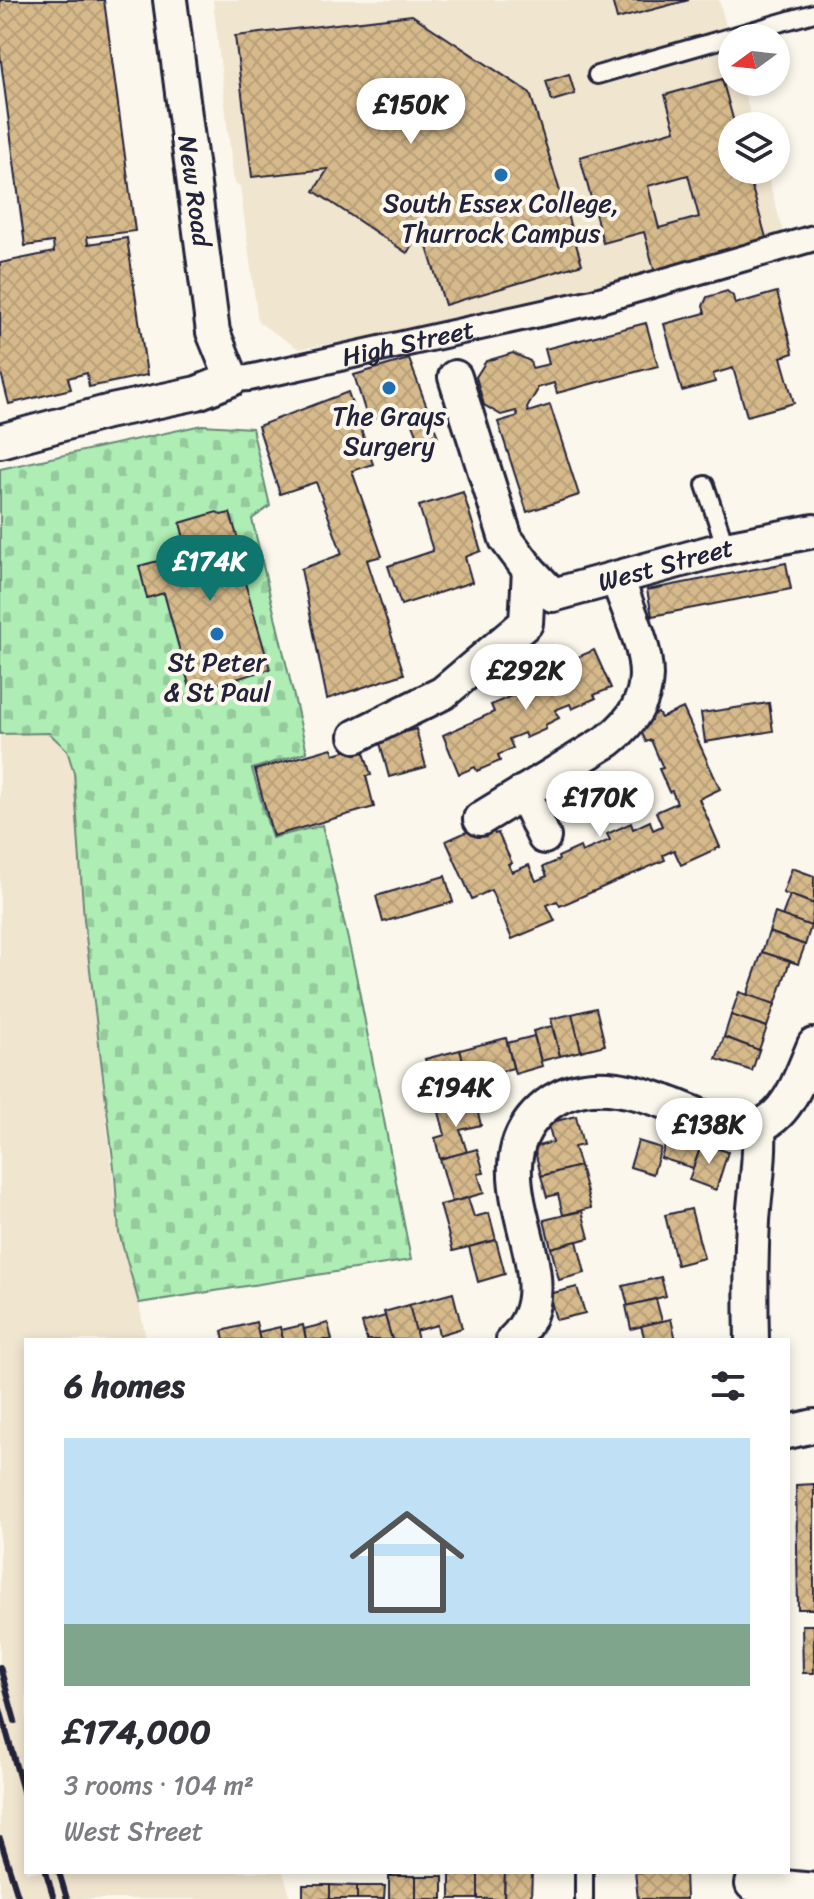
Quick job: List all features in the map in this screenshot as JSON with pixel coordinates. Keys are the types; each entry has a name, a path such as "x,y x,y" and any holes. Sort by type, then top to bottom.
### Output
{"street":[{"name":"New Road","path":"170,0 213,332 232,379"},
{"name":"High Street","path":"0,441 96,414 197,393 232,379 442,337 593,302 814,238"},
{"name":"West Street","path":"455,377 506,539 553,595 726,548 814,531"},
{"path":"356,736 443,693 526,623 529,570"},
{"path":"480,819 609,740 626,726 644,697 647,680 645,658 617,578"},
{"path":"523,792 544,837"},
{"path":"523,1337 533,1309 535,1280 514,1186 514,1162 520,1136 533,1117 551,1100 577,1090 601,1087 625,1089 731,1128 746,1130 759,1127 773,1118 789,1100 814,1045"},
{"path":"752,1338 751,1283 759,1127"},
{"path":"790,1432 814,1426"},
{"path":"752,1885 775,1884 814,1890"}],"lane":[{"path":"597,75 814,13"},
{"path":"705,485 726,548"},
{"path":"584,1874 584,1899"}],"shaded area":[{"name":"South Essex College, Thurrock Campus","path":"213,0 719,0 726,24 718,24 718,96 745,96 750,112 718,112 718,184 770,184 785,239 561,303 299,349 258,322 240,186 234,183"},
{"path":"49,733 67,750 74,773 84,920 119,1233 146,1338 24,1338 24,1874 284,1874 291,1899 0,1899 0,734"}],"green space":[{"path":"202,425 252,428 270,506 252,519 307,752 252,769 272,838 322,825 356,975 411,1260 139,1303 119,1233 84,920 74,773 67,750 49,733 0,734 0,469"}],"building":[{"path":"0,0 104,0 135,231 87,237 88,244 127,238 147,375 89,387 87,373 68,378 71,389 9,404 0,369 0,263 54,252 53,242 25,246 0,54"},
{"path":"612,0 689,0 617,19"},
{"path":"412,15 530,93 582,264 445,305 422,231 407,253 314,191 328,169 252,177 235,36"},
{"path":"569,74 575,94 552,101 546,81"},
{"path":"718,80 718,96 727,96 731,112 718,112 718,184 751,184 767,241 655,273 644,232 603,243 580,157 675,130 665,95","holes":["688,175 699,217 659,228 648,186"]},
{"path":"727,291 733,296 735,304 777,292 793,353 781,357 794,403 747,416 733,368 713,374 715,382 682,391 664,324 705,313 703,306 707,297"},
{"path":"646,323 658,366 557,393 554,383 537,388 528,412 550,405 579,495 527,512 498,422 518,416 516,411 501,415 484,405 476,377 486,361 513,353 530,361 532,368 549,364 545,349"},
{"name":"The Grays Surgery","path":"409,359 438,437 421,444 407,409 368,420 354,375"},
{"path":"348,392 373,464 352,471 382,556 367,560 404,674 327,699 301,569 342,554 316,482 280,494 258,426"},
{"path":"463,492 481,551 465,557 472,582 401,605 388,566 433,551 419,506"},
{"name":"St Peter & St Paul","path":"217,512 221,515 230,513 238,539 244,538 253,573 243,576 270,669 191,692 164,593 147,598 139,566 188,553 180,523"},
{"path":"786,563 791,589 652,616 647,590"},
{"path":"594,650 611,688 572,709 570,704 555,710 559,718 545,725 546,729 526,738 524,733 509,739 513,748 498,755 500,761 477,771 475,767 459,774 443,735 494,712 491,705 542,682 539,674"},
{"path":"769,703 773,731 705,742 701,713"},
{"path":"683,708 720,789 699,799 720,847 681,865 674,850 663,855 665,860 560,906 557,901 547,905 555,921 512,939 491,890 472,899 446,841 489,822 495,834 498,833 512,863 508,864 512,872 529,865 536,881 547,876 543,867 559,860 558,857 580,847 582,852 610,840 607,834 631,823 633,829 650,821 653,830 662,826 656,812 677,803 659,769 663,768 651,740 646,742 637,722 658,713 661,718"},
{"path":"416,729 426,767 389,777 379,739"},
{"path":"362,746 371,775 366,776 374,807 273,836 255,770 332,748 334,754"},
{"path":"792,868 814,876 814,904 783,893"},
{"path":"445,876 453,902 383,922 376,896"},
{"path":"790,895 814,904 811,926 782,916"},
{"path":"775,913 811,926 805,945 769,932"},
{"path":"769,932 805,945 798,964 762,952"},
{"path":"762,952 790,961 775,1005 747,995"},
{"path":"739,992 775,1004 767,1027 731,1015"},
{"path":"596,1008 605,1045 581,1051 572,1014"},
{"path":"572,1014 581,1051 560,1056 551,1019"},
{"path":"731,1015 767,1027 759,1050 724,1037"},
{"path":"552,1026 560,1056 541,1061 533,1031"},
{"path":"534,1036 542,1066 515,1074 507,1043"},
{"path":"724,1037 759,1050 752,1071 716,1059"},
{"path":"506,1038 513,1068 468,1080 460,1050"},
{"path":"460,1050 466,1072 453,1076 455,1082 433,1088 425,1059"},
{"path":"455,1082 461,1105 439,1112 433,1088"},
{"path":"475,1101 481,1125 460,1130 467,1152 440,1159 435,1138 445,1135 439,1112"},
{"path":"576,1116 583,1145 574,1147 580,1166 541,1176 534,1147 553,1142 548,1123"},
{"path":"669,1133 702,1143 693,1168 661,1158"},
{"path":"638,1141 661,1148 653,1174 630,1167"},
{"path":"702,1143 728,1152 716,1190 689,1180"},
{"path":"477,1149 484,1173 478,1174 484,1193 452,1202 440,1159"},
{"path":"580,1166 591,1208 563,1215 558,1194 547,1197 541,1176"},
{"path":"468,1198 474,1217 489,1213 496,1240 453,1251 440,1205"},
{"path":"691,1209 704,1258 677,1265 665,1215"},
{"path":"582,1211 589,1238 551,1248 544,1220"},
{"path":"496,1240 505,1274 478,1282 469,1247"},
{"path":"577,1241 585,1273 559,1280 551,1248"},
{"path":"661,1277 666,1296 628,1306 623,1286"},
{"path":"577,1287 585,1313 556,1320 549,1294"},
{"path":"453,1293 462,1328 439,1335 437,1325 415,1331 409,1305"},
{"path":"656,1299 662,1321 631,1329 626,1306"},
{"path":"409,1305 417,1338 391,1338 384,1312"},
{"path":"385,1316 391,1338 366,1338 362,1323"},
{"path":"671,1319 676,1338 644,1338 641,1326"},
{"path":"256,1322 260,1338 224,1338 222,1331"},
{"path":"328,1323 332,1338 306,1338 304,1329"},
{"path":"303,1325 306,1338 283,1338 281,1330"},
{"path":"280,1327 283,1338 260,1338 258,1332"},
{"path":"814,1484 814,1609 798,1609 796,1485"},
{"path":"802,1625 814,1625 814,1673 803,1673"},
{"path":"450,1874 478,1874 478,1899 450,1899"},
{"path":"478,1874 505,1874 504,1899 478,1899"},
{"path":"505,1874 532,1874 531,1899 504,1899"},
{"path":"635,1874 685,1874 686,1899 638,1899"},
{"path":"389,1876 416,1876 416,1899 389,1899"},
{"path":"416,1876 443,1876 443,1899 416,1899"},
{"path":"303,1885 330,1885 330,1899 303,1899"},
{"path":"330,1885 357,1886 357,1899 330,1899"},
{"path":"357,1886 385,1886 384,1899 357,1899"}],"railway":[{"path":"0,1667 15,1721"},
{"path":"0,1709 24,1795"},
{"path":"0,1839 19,1899"},
{"path":"47,1874 54,1899"},
{"path":"60,1874 67,1899"}],"place":[{"name":"South Essex College, Thurrock Campus","path":"501,175"},
{"name":"The Grays Surgery","path":"389,388"},
{"name":"St Peter & St Paul","path":"217,634"}]}
